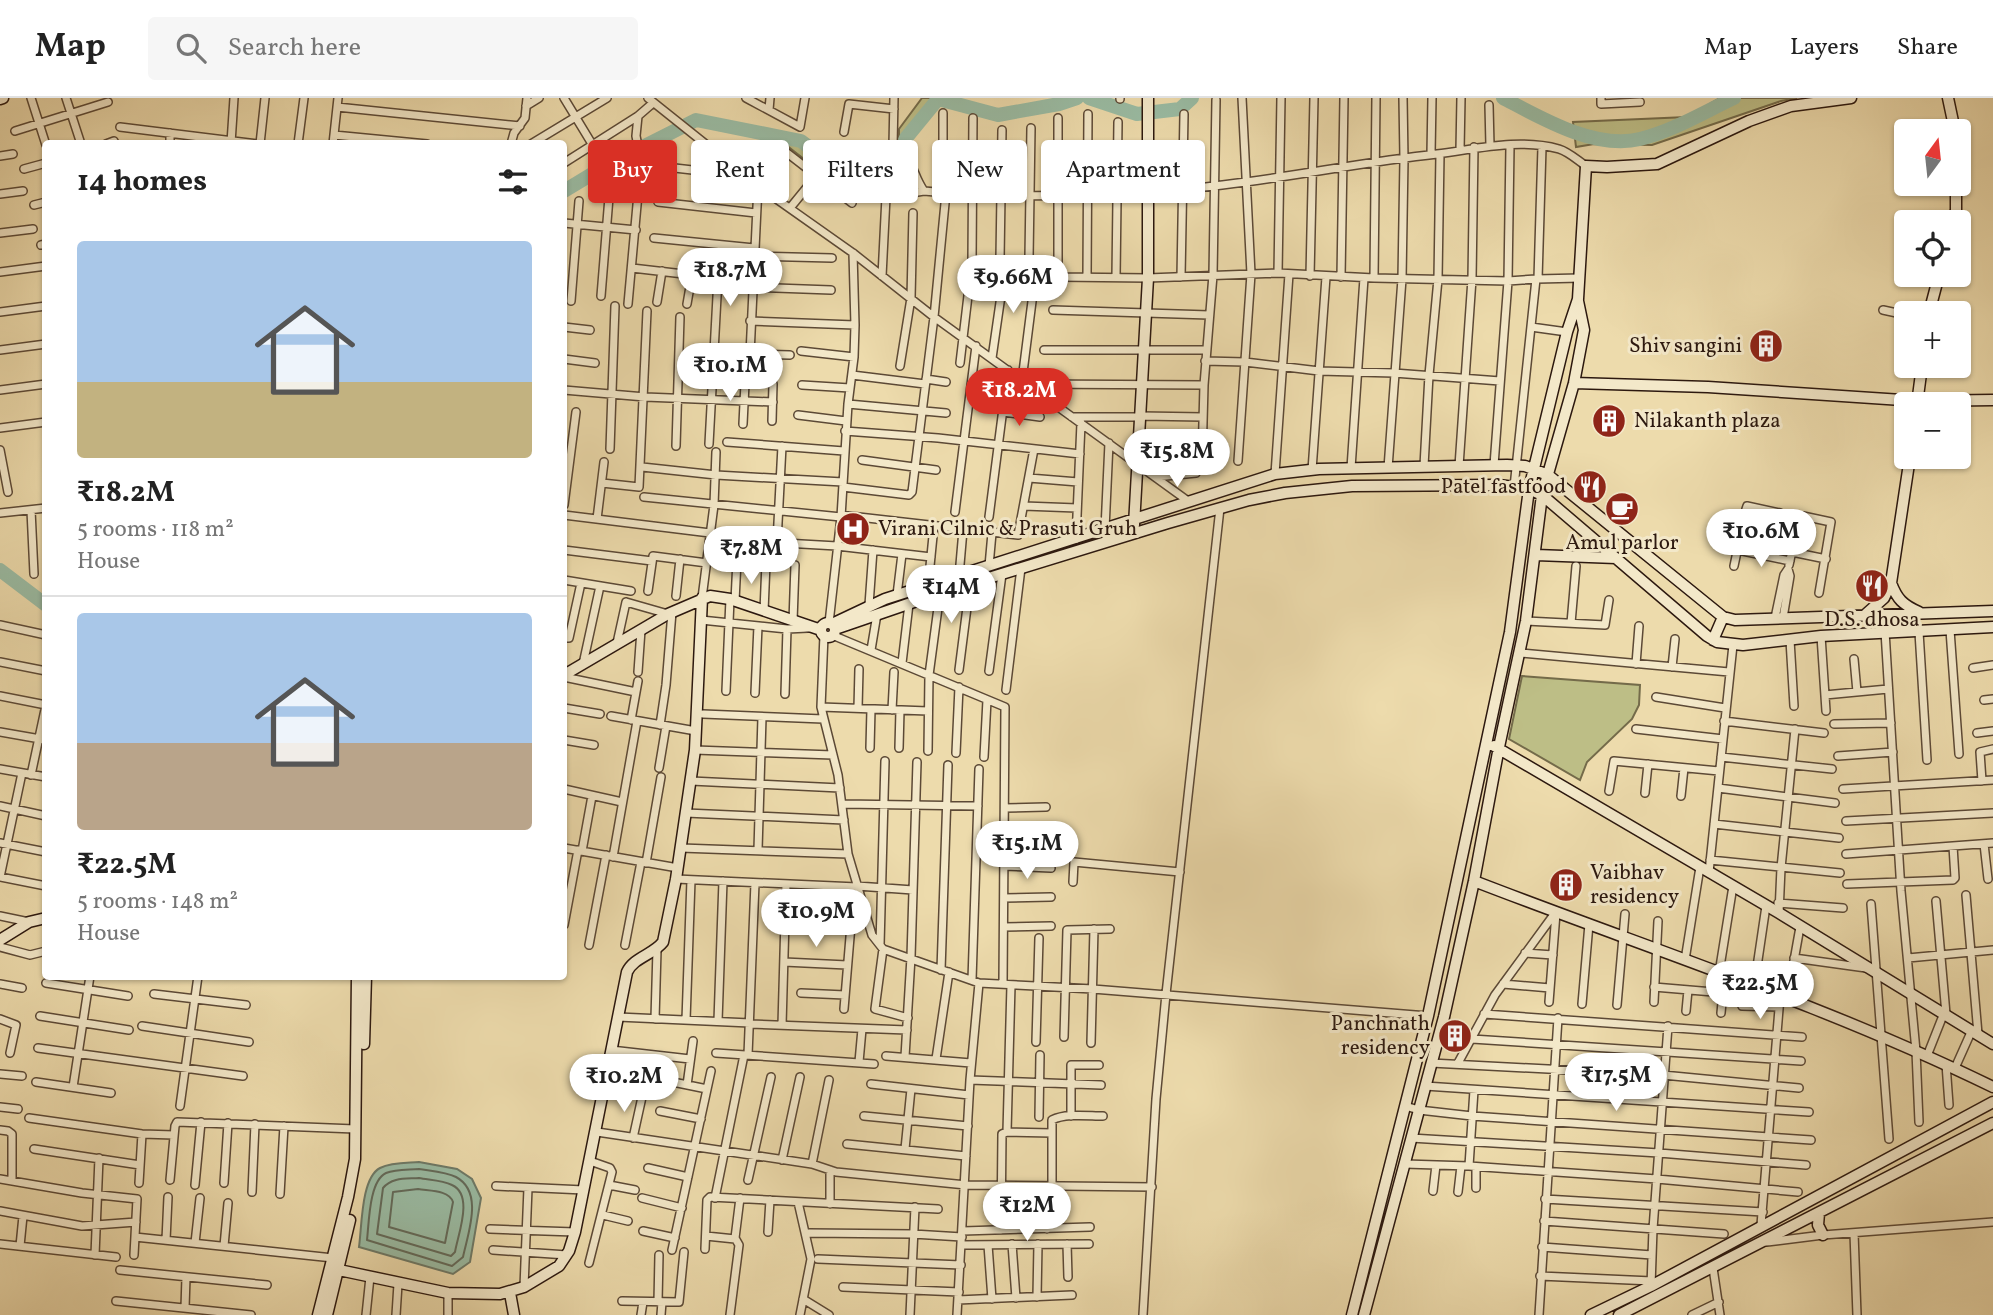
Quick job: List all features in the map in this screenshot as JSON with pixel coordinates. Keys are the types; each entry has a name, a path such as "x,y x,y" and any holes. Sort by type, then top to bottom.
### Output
{"street":[{"path":"31,98 44,140"},
{"path":"66,98 80,140"},
{"path":"231,140 233,98"},
{"path":"260,140 265,98"},
{"path":"299,140 304,98"},
{"path":"338,98 334,139 353,140"},
{"path":"521,98 527,101 539,98"},
{"path":"564,98 589,140"},
{"path":"538,140 607,98"},
{"path":"746,98 801,127 805,98"},
{"path":"769,110 770,98"},
{"path":"894,98 893,146 905,153 914,165 914,177 924,191"},
{"path":"1148,98 1148,140"},
{"path":"1238,461 1251,274 1242,98"},
{"path":"1278,273 1281,98"},
{"path":"1310,276 1314,98"},
{"path":"1341,277 1345,98"},
{"path":"1374,278 1376,98"},
{"path":"1388,468 1402,279 1403,98"},
{"path":"1424,466 1437,279 1436,154 1432,98"},
{"path":"1460,150 1461,98"},
{"path":"1601,98 1601,104 1640,102"},
{"path":"1205,187 1490,146 1542,147 1568,153 1586,166 1657,164 1749,121 1791,107 1851,98"},
{"path":"1948,98 1952,119"},
{"path":"600,140 638,116 650,100 701,140"},
{"path":"1202,459 1203,385 1213,275 1216,100"},
{"path":"512,140 525,118 527,101"},
{"path":"15,131 108,103"},
{"path":"844,132 849,104 894,109"},
{"path":"1489,105 1490,146"},
{"path":"337,107 520,126"},
{"path":"943,113 943,140"},
{"path":"1088,114 1088,140"},
{"path":"1184,114 1184,140"},
{"path":"628,304 641,161 637,146 638,116"},
{"path":"973,118 973,140"},
{"path":"1058,118 1058,140"},
{"path":"1118,122 1118,140"},
{"path":"121,127 223,140"},
{"path":"1029,258 1031,128"},
{"path":"1002,130 1002,140"},
{"path":"170,133 170,140"},
{"path":"1494,465 1508,281 1510,146"},
{"path":"1459,466 1472,279 1474,147"},
{"path":"1514,487 1537,279 1542,147"},
{"path":"567,161 588,148"},
{"path":"0,156 13,154"},
{"path":"24,169 42,164"},
{"path":"1352,1315 1428,1016 1459,877 1510,632 1529,489 1567,332 1578,299 1586,166"},
{"path":"0,194 23,191"},
{"path":"790,208 803,192"},
{"path":"882,276 886,197 932,192"},
{"path":"1027,194 1041,194"},
{"path":"571,301 579,201"},
{"path":"34,205 42,203"},
{"path":"601,296 609,203"},
{"path":"667,203 756,213"},
{"path":"749,374 757,203"},
{"path":"783,203 853,253 934,317 1188,501"},
{"path":"642,467 843,484 911,495 934,317 943,203"},
{"path":"960,363 972,262 973,203"},
{"path":"1000,203 1000,259"},
{"path":"1059,203 1057,276 1148,278 1278,273 1326,277 1508,281 1580,278"},
{"path":"1087,203 1087,277"},
{"path":"1116,277 1117,203"},
{"path":"1137,534 1133,520 1139,465 1148,278 1148,203"},
{"path":"1181,277 1183,203"},
{"path":"900,366 911,298 913,213"},
{"path":"567,223 636,230"},
{"path":"0,233 33,229"},
{"path":"654,239 754,252 832,258"},
{"path":"844,1009 857,886 848,854 840,788 821,707 854,357 853,253"},
{"path":"0,272 42,267"},
{"path":"632,268 718,279 709,444"},
{"path":"992,358 1006,268"},
{"path":"1025,382 1036,270"},
{"path":"657,302 662,271"},
{"path":"1275,474 1289,274"},
{"path":"688,304 692,275"},
{"path":"1312,470 1326,277"},
{"path":"1351,468 1364,278"},
{"path":"752,288 831,290"},
{"path":"1364,1315 1444,1017 1474,881 1499,747 1521,653 1542,495 1574,383 1584,330 1578,299"},
{"path":"610,449 615,306"},
{"path":"0,312 42,307"},
{"path":"1053,310 1209,315"},
{"path":"1884,310 1894,312"},
{"path":"602,483 638,488 642,467 647,311"},
{"path":"676,446 680,317"},
{"path":"750,321 855,325"},
{"path":"567,327 590,330"},
{"path":"1531,327 1567,332"},
{"path":"0,350 42,345"},
{"path":"955,512 976,346"},
{"path":"1044,350 1206,350"},
{"path":"801,351 854,357"},
{"path":"749,354 790,355"},
{"path":"567,359 595,363"},
{"path":"1205,360 1319,371 1500,380"},
{"path":"989,517 1008,370"},
{"path":"852,375 946,382"},
{"path":"1025,382 1203,385"},
{"path":"743,424 745,383"},
{"path":"1574,383 1708,387 1894,400"},
{"path":"772,421 773,384"},
{"path":"0,390 42,385"},
{"path":"802,385 850,388"},
{"path":"567,390 612,396 773,402"},
{"path":"1971,401 1993,400"},
{"path":"848,404 946,413"},
{"path":"567,482 576,412"},
{"path":"1003,412 1040,417"},
{"path":"798,415 846,421"},
{"path":"1072,417 1203,417"},
{"path":"0,428 42,423"},
{"path":"1076,539 1081,423"},
{"path":"845,431 1080,454"},
{"path":"727,443 844,450"},
{"path":"1105,529 1109,443"},
{"path":"1140,446 1201,444"},
{"path":"777,542 782,446"},
{"path":"644,497 1018,535 1034,449"},
{"path":"0,450 1,469 8,492"},
{"path":"339,1270 448,1293 510,1293 559,1266 568,1255 597,1132 627,972 631,963 657,950 663,942 677,874 695,750 702,598 714,505 716,452"},
{"path":"862,460 936,470"},
{"path":"597,519 604,461"},
{"path":"827,629 1021,568 1076,539 1275,474 1424,466 1517,465 1548,475 1723,617 1735,620 1993,611"},
{"path":"1863,615 1884,598 1891,583 1908,469"},
{"path":"1156,477 1196,473"},
{"path":"1029,478 1078,482"},
{"path":"827,629 869,605 989,566 1137,534 1220,508 1285,493 1323,488 1514,487 1529,489 1542,495 1713,639 1733,645 1821,636 1993,627"},
{"path":"1734,566 1749,505 1780,513 1774,542"},
{"path":"1024,506 1077,508"},
{"path":"1143,1315 1156,1099 1166,994 1220,508"},
{"path":"0,513 42,509"},
{"path":"31,510 34,574"},
{"path":"567,515 710,536 931,557"},
{"path":"1779,618 1784,575 1802,516 1830,521 1832,525 1819,593"},
{"path":"928,586 934,527"},
{"path":"959,576 963,530"},
{"path":"989,566 992,533"},
{"path":"1741,536 1774,542 1791,557"},
{"path":"567,550 652,561"},
{"path":"869,605 873,550"},
{"path":"1738,550 1826,559"},
{"path":"897,595 902,554"},
{"path":"648,591 654,555 707,563"},
{"path":"1536,555 1616,558"},
{"path":"676,596 680,559"},
{"path":"726,691 729,623 737,560"},
{"path":"764,611 766,563"},
{"path":"785,694 795,565"},
{"path":"1571,623 1576,566"},
{"path":"1006,690 1021,568"},
{"path":"989,671 1002,574"},
{"path":"567,581 631,591"},
{"path":"567,638 581,583"},
{"path":"1891,583 1896,597 1904,606 1922,614"},
{"path":"959,670 970,584"},
{"path":"583,664 600,586"},
{"path":"928,751 929,674 940,593"},
{"path":"567,674 641,629 702,598 719,596 733,600 764,611 790,625"},
{"path":"1526,621 1605,625 1609,600"},
{"path":"617,643 626,602 670,613"},
{"path":"902,663 909,604"},
{"path":"567,606 575,606"},
{"path":"659,768 670,613"},
{"path":"871,650 877,614"},
{"path":"1884,615 1919,1122"},
{"path":"1713,639 1723,617"},
{"path":"701,620 827,629 1006,708 1004,927 1009,1082 1007,1132"},
{"path":"0,625 42,634"},
{"path":"755,693 758,626"},
{"path":"1636,664 1639,626"},
{"path":"589,945 622,802 634,720 641,629"},
{"path":"1950,630 1959,754"},
{"path":"1919,632 1927,760"},
{"path":"1821,636 1826,711"},
{"path":"1672,667 1675,639"},
{"path":"1790,640 1794,706"},
{"path":"1685,960 1714,824 1733,645"},
{"path":"1521,653 1729,672"},
{"path":"1854,659 1857,692"},
{"path":"0,662 42,670"},
{"path":"1973,668 1993,666"},
{"path":"858,708 859,669"},
{"path":"894,672 899,748"},
{"path":"567,677 636,692"},
{"path":"956,753 959,687"},
{"path":"1825,695 1888,689"},
{"path":"0,696 42,704"},
{"path":"1656,697 1725,708"},
{"path":"1984,700 1993,699"},
{"path":"984,757 987,700"},
{"path":"821,707 928,711"},
{"path":"567,708 600,714"},
{"path":"870,748 872,709"},
{"path":"703,714 823,719"},
{"path":"611,716 696,731"},
{"path":"758,850 762,717"},
{"path":"1724,721 1824,733"},
{"path":"1835,724 1891,723"},
{"path":"1636,729 1723,739"},
{"path":"1779,908 1795,729"},
{"path":"1977,733 1993,731"},
{"path":"0,732 42,740 32,775"},
{"path":"567,740 594,745"},
{"path":"1486,744 1499,747 1707,866 1766,906 1843,908"},
{"path":"1982,780 1980,752 1993,749"},
{"path":"695,750 832,755"},
{"path":"1838,756 1894,752"},
{"path":"1721,757 1832,769"},
{"path":"885,761 881,947 875,1009 908,1018"},
{"path":"1609,791 1614,761 1719,771"},
{"path":"905,1057 917,762"},
{"path":"1645,793 1648,764"},
{"path":"936,1059 945,971 948,765"},
{"path":"957,1315 976,981 979,768"},
{"path":"1681,796 1684,768"},
{"path":"0,769 42,777"},
{"path":"22,773 15,810 4,844 0,877 42,885"},
{"path":"625,944 661,777"},
{"path":"1843,789 1993,780"},
{"path":"691,781 840,788"},
{"path":"1718,788 1835,803"},
{"path":"567,790 622,802"},
{"path":"567,911 592,796"},
{"path":"842,804 978,806"},
{"path":"0,806 42,815"},
{"path":"1005,808 1046,807"},
{"path":"686,813 844,820"},
{"path":"1846,821 1993,813"},
{"path":"1714,824 1839,838"},
{"path":"1004,836 1052,837"},
{"path":"4,844 42,851"},
{"path":"1846,853 1989,844 1988,879"},
{"path":"1847,884 1954,879 1953,846"},
{"path":"681,848 848,854"},
{"path":"567,849 644,862 691,880 913,890"},
{"path":"1073,883 1074,862 1180,872"},
{"path":"1004,866 1051,868"},
{"path":"1707,866 1840,873"},
{"path":"1459,877 1622,936 1754,987 1782,1001 1882,1037 1993,1087"},
{"path":"687,1020 691,880"},
{"path":"718,1021 723,881"},
{"path":"715,1198 746,1055 750,1023 755,883"},
{"path":"782,1025 786,884"},
{"path":"1719,973 1733,886"},
{"path":"1949,1105 1951,1066 1975,1032 1966,895"},
{"path":"1004,898 1051,897"},
{"path":"857,901 872,935 881,947 976,981 1428,1016"},
{"path":"785,904 857,901"},
{"path":"1927,1056 1945,1013 1936,901"},
{"path":"1871,904 1889,1139"},
{"path":"1754,987 1766,906"},
{"path":"1779,908 1800,927 1993,1044"},
{"path":"1458,1063 1503,984 1555,913"},
{"path":"1549,1002 1555,913"},
{"path":"1617,1004 1625,914"},
{"path":"0,916 29,922"},
{"path":"0,940 29,922 42,919"},
{"path":"1654,1002 1658,921"},
{"path":"1582,1004 1589,924"},
{"path":"1004,927 1051,926"},
{"path":"1762,1225 1777,1034 1800,927"},
{"path":"1091,1043 1094,929"},
{"path":"1064,1037 1066,930 1111,929"},
{"path":"1037,1042 1039,938"},
{"path":"0,947 30,955 42,952"},
{"path":"655,1019 657,950"},
{"path":"1908,958 1993,950"},
{"path":"1525,953 1553,955"},
{"path":"1794,958 1874,970"},
{"path":"784,962 847,965"},
{"path":"73,1087 89,980"},
{"path":"180,1106 197,980"},
{"path":"318,1315 355,1159 358,980"},
{"path":"327,1315 361,1166 366,980"},
{"path":"1654,987 1738,993 1739,981"},
{"path":"0,984 22,988"},
{"path":"46,984 128,996"},
{"path":"1503,984 1550,988"},
{"path":"1686,1011 1688,990"},
{"path":"801,992 845,995"},
{"path":"1721,1013 1723,992"},
{"path":"154,994 246,1005"},
{"path":"1742,1006 1782,1001"},
{"path":"1484,1014 1802,1037"},
{"path":"40,1016 129,1030"},
{"path":"618,1017 907,1030"},
{"path":"1539,1315 1558,1018"},
{"path":"0,1020 16,1025 10,1053"},
{"path":"142,1026 249,1042"},
{"path":"1651,1283 1654,1205 1668,1026"},
{"path":"859,1062 862,1029"},
{"path":"1472,1039 1801,1061"},
{"path":"687,1085 693,1041"},
{"path":"38,1048 243,1076"},
{"path":"611,1050 691,1059"},
{"path":"716,1053 874,1064"},
{"path":"1039,1117 1040,1055"},
{"path":"886,1056 971,1063"},
{"path":"1432,1063 1663,1075 1799,1088"},
{"path":"1071,1116 1072,1064 1099,1065"},
{"path":"672,1250 711,1071"},
{"path":"0,1074 22,1076"},
{"path":"748,1180 771,1077"},
{"path":"782,1160 800,1077"},
{"path":"663,1080 707,1089"},
{"path":"811,1164 829,1080"},
{"path":"970,1080 1101,1085"},
{"path":"36,1082 111,1093"},
{"path":"871,1084 969,1095"},
{"path":"1425,1086 1809,1112"},
{"path":"905,1149 911,1089"},
{"path":"1458,1192 1469,1166 1475,1090"},
{"path":"633,1138 642,1097"},
{"path":"1591,1315 1993,1102"},
{"path":"1405,1106 1472,1116 1811,1140"},
{"path":"0,1107 18,1109"},
{"path":"660,1111 701,1119"},
{"path":"864,1116 968,1126"},
{"path":"1047,1229 1054,1118 1103,1116"},
{"path":"29,1118 142,1134 174,1135"},
{"path":"170,1180 177,1122 355,1129"},
{"path":"195,1185 201,1122"},
{"path":"225,1183 228,1123"},
{"path":"1619,1315 1993,1123"},
{"path":"252,1192 255,1124"},
{"path":"280,1194 285,1126"},
{"path":"0,1130 8,1131 12,1135 12,1181"},
{"path":"597,1132 811,1164 830,1170 966,1185 1152,1187"},
{"path":"1001,1230 1002,1133 1052,1133"},
{"path":"139,1183 142,1134"},
{"path":"1411,1138 1806,1165"},
{"path":"847,1144 966,1156"},
{"path":"34,1149 140,1165"},
{"path":"95,1255 99,1158"},
{"path":"589,1263 603,1215 611,1168 590,1161"},
{"path":"1405,1164 1657,1179 1798,1192"},
{"path":"1433,1191 1436,1165"},
{"path":"1469,1166 1476,1188"},
{"path":"648,1168 688,1177"},
{"path":"830,1170 830,1204"},
{"path":"0,1179 137,1199 134,1255"},
{"path":"609,1185 635,1190"},
{"path":"496,1186 584,1190"},
{"path":"1023,1186 1023,1230"},
{"path":"524,1287 528,1188"},
{"path":"166,1240 169,1197"},
{"path":"195,1243 200,1198"},
{"path":"642,1198 682,1208"},
{"path":"705,1249 707,1200 715,1198 938,1209"},
{"path":"730,1315 739,1245 735,1239 740,1199"},
{"path":"1545,1199 1763,1212"},
{"path":"768,1231 770,1200"},
{"path":"798,1202 811,1259 800,1315"},
{"path":"224,1246 228,1203"},
{"path":"910,1315 915,1207"},
{"path":"0,1211 73,1225 136,1222"},
{"path":"1819,1213 1818,1225 1822,1235"},
{"path":"603,1215 628,1221"},
{"path":"20,1246 23,1216"},
{"path":"1544,1221 1724,1234"},
{"path":"1761,1243 1822,1235 1993,1222"},
{"path":"962,1238 1001,1230 1090,1227"},
{"path":"490,1228 575,1232"},
{"path":"643,1231 675,1238"},
{"path":"809,1233 913,1234 962,1238 988,1245 1089,1244"},
{"path":"1854,1233 1857,1315"},
{"path":"706,1236 735,1239"},
{"path":"135,1237 333,1258"},
{"path":"1740,1237 1749,1250"},
{"path":"0,1244 116,1257"},
{"path":"1012,1244 1016,1298"},
{"path":"1037,1297 1038,1244"},
{"path":"1067,1244 1068,1277"},
{"path":"988,1245 992,1299"},
{"path":"1542,1247 1652,1255"},
{"path":"493,1250 568,1255"},
{"path":"622,1301 680,1302 684,1252"},
{"path":"659,1255 661,1315"},
{"path":"818,1259 961,1265"},
{"path":"1713,1268 1720,1315"},
{"path":"120,1270 267,1285"},
{"path":"1540,1276 1651,1283"},
{"path":"185,1308 188,1277"},
{"path":"366,1315 370,1277"},
{"path":"396,1315 398,1284"},
{"path":"843,1287 911,1289 992,1299 1072,1295"},
{"path":"448,1293 448,1315"},
{"path":"510,1293 514,1315"},
{"path":"803,1299 829,1315"},
{"path":"116,1301 251,1315"},
{"path":"641,1315 643,1302"},
{"path":"1692,1315 1719,1303"}],"shaded area":[{"path":"922,98 935,98 921,112 906,140 899,140 899,129"},
{"path":"1720,98 1797,98 1652,145 1594,144 1576,147 1573,122 1687,117"},
{"path":"792,139 803,147 803,158 789,147"},
{"path":"1522,676 1640,685 1639,705 1632,719 1587,762 1580,780 1509,739"}],"water":[{"path":"419,1162 457,1169 472,1179 481,1198 470,1262 453,1274 359,1247 366,1192 374,1173 389,1165"}],"waterway":[{"path":"567,189 607,165 696,120 801,141 858,184 885,182 906,138 938,99 998,115 1077,98"},
{"path":"1089,98 1137,114 1180,109 1192,98"},
{"path":"1503,98 1569,130 1605,140 1623,141 1664,131 1734,98"},
{"path":"0,570 42,602"}],"place":[{"name":"Shiv sangini","path":"1766,346"},
{"name":"Nilakanth plaza","path":"1609,421"},
{"name":"Patel fastfood","path":"1590,487"},
{"name":"Amul parlor","path":"1622,509"},
{"name":"Virani Cilnic & Prasuti Gruh","path":"853,529"},
{"name":"D.S. dhosa","path":"1872,586"},
{"name":"Vaibhav residency","path":"1566,885"},
{"name":"Panchnath residency","path":"1455,1036"}]}
